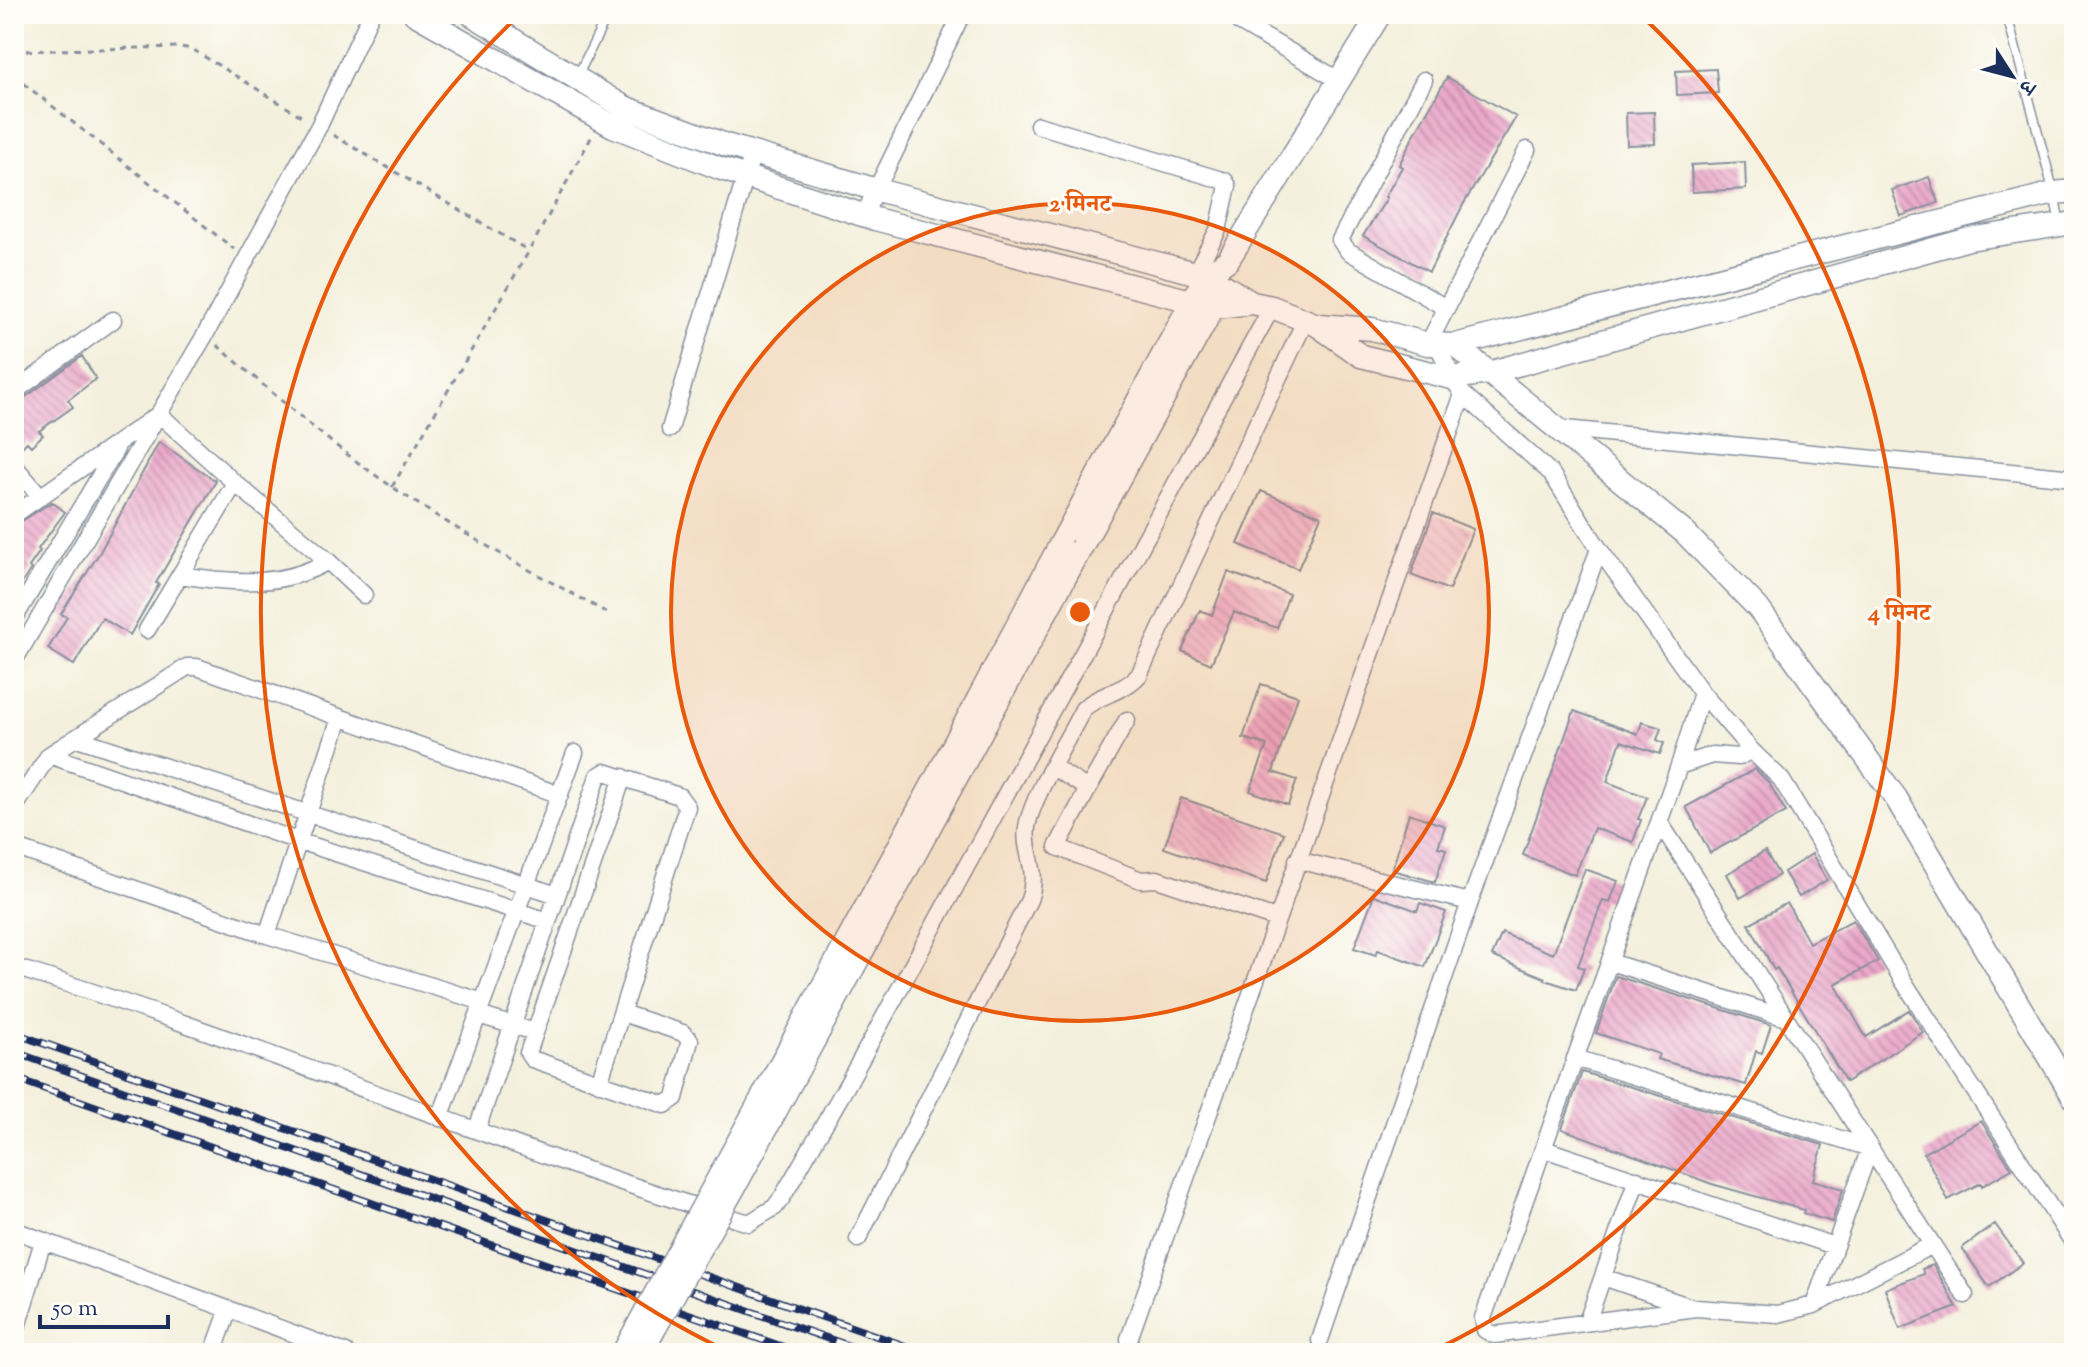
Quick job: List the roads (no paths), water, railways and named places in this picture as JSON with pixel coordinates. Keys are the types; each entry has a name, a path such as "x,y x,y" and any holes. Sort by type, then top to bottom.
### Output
{"street":[{"path":"15,655 205,335 319,126 371,14"},
{"path":"415,14 600,120 745,176 864,215 1214,307 1262,305"},
{"path":"471,14 624,107 753,152 877,190 1208,278 1262,305 1312,322 1372,329 1440,345 1488,373 1685,533 1758,608 1896,798 2074,1098"},
{"path":"864,215 962,14"},
{"path":"1245,14 1239,22 1340,81"},
{"path":"641,1353 743,1173 1071,546 1192,301 1208,278 1217,256 1340,81 1380,14"},
{"path":"1424,80 1340,240 1348,251 1446,308"},
{"path":"1038,125 1225,181 1228,186 1218,230 1217,256"},
{"path":"1527,150 1446,308 1440,345 1457,386 1551,473 1599,549 1702,693 1751,750 1781,779 1902,979 2074,1244"},
{"path":"670,429 753,152"},
{"path":"1440,345 2064,192"},
{"path":"1312,322 1361,356 1457,386 1488,373 1969,239 2067,224"},
{"path":"623,1353 935,780 1214,307 1208,278"},
{"path":"14,967 113,997 662,1197 749,1223 764,1216 783,1196 847,1085 1262,305"},
{"path":"14,392 113,320"},
{"path":"858,1239 1029,900 1034,877 1026,829 1056,763 1083,709 1095,699 1120,691 1139,675 1312,322"},
{"path":"1129,1339 1297,860 1457,386"},
{"path":"14,515 119,445 159,414"},
{"path":"159,414 364,595"},
{"path":"1553,428 2074,478"},
{"path":"14,619 119,445"},
{"path":"17,469 40,496"},
{"path":"147,630 235,483"},
{"path":"1320,1340 1470,902 1599,549"},
{"path":"180,575 225,582 277,580 310,572 328,561"},
{"path":"14,808 49,755 187,667 197,667 560,795"},
{"path":"1702,693 1660,823 1483,1318 1483,1326 1494,1335 1696,1308 1778,1314 1814,1305 1932,1245"},
{"path":"267,935 340,718"},
{"path":"1127,720 1057,847 1141,880 1157,879 1276,919"},
{"path":"77,738 557,895"},
{"path":"1031,744 1088,789"},
{"path":"1679,766 1712,755 1739,757 1751,750"},
{"path":"440,1118 575,753"},
{"path":"49,755 298,841 548,921"},
{"path":"477,1129 598,776 605,772 679,796 687,807 687,815 599,1083"},
{"path":"622,1013 683,1033 690,1040 675,1098 665,1105 532,1059 528,1053 623,777"},
{"path":"1660,823 1965,1295"},
{"path":"14,847 481,1008 513,1025 535,1032"},
{"path":"1297,860 1470,902"},
{"path":"1610,962 1786,1018"},
{"path":"1575,1058 1870,1148"},
{"path":"1814,1305 1870,1148"},
{"path":"1544,1149 1834,1246"},
{"path":"1587,1322 1637,1179"},
{"path":"14,1230 346,1353"},
{"path":"14,1337 43,1241"},
{"path":"1603,1277 1696,1308"},
{"path":"213,1353 229,1309"}],"lane":[{"path":"576,79 611,14"},
{"path":"2009,23 2064,192 2067,224"}],"railway":[{"path":"14,1033 925,1353"},
{"path":"14,1052 869,1353"},
{"path":"14,1078 800,1353"}]}
